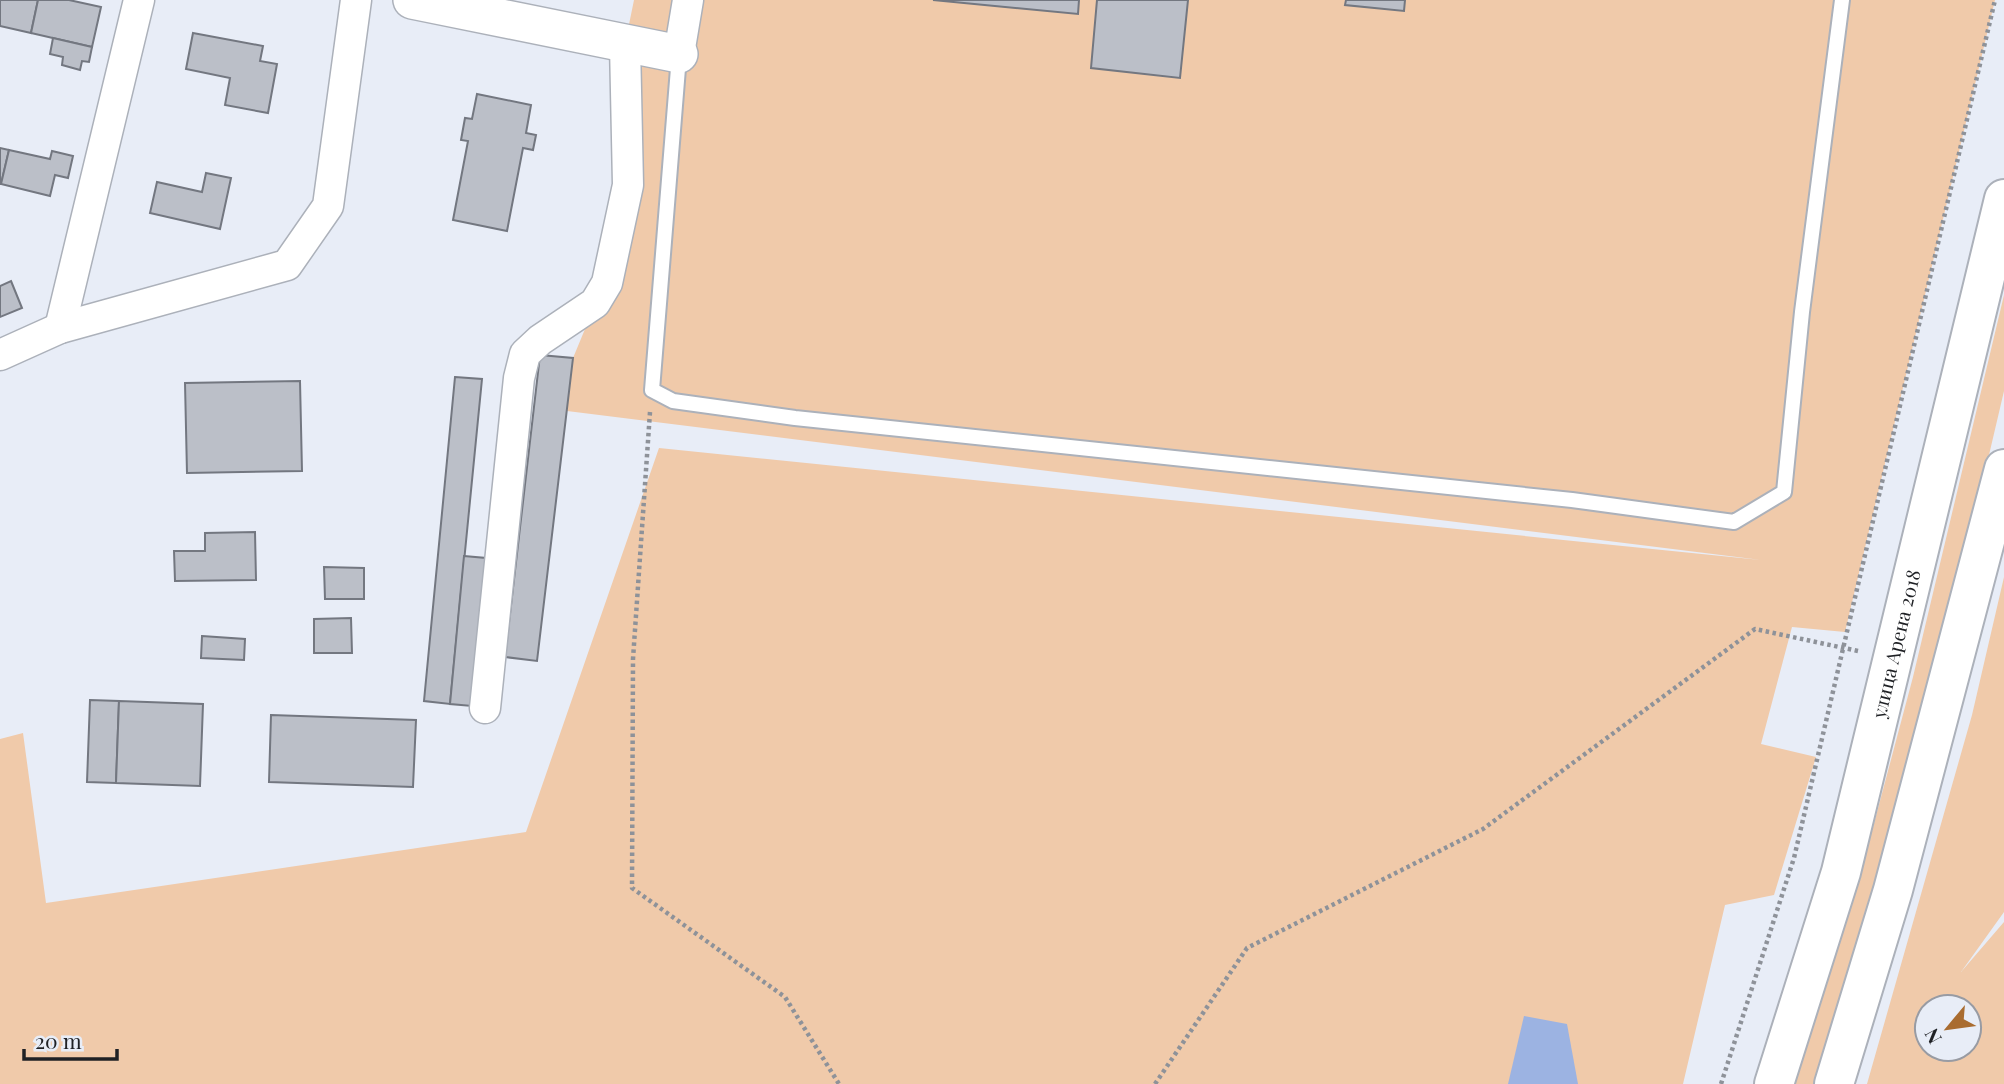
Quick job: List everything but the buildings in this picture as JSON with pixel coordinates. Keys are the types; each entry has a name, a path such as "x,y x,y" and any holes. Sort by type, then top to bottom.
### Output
{"main road":[{"name":"улица Арена 2018","path":"1774,1084 1841,872 2004,199"},
{"path":"1834,1084 1893,890 2004,469"}],"street":[{"path":"60,328 139,0"},
{"path":"0,355 60,328 288,265 328,206 356,0"},
{"path":"412,0 679,54 688,0"},
{"path":"485,708 519,378 525,354 540,340 595,303 607,283 628,185 625,44"}],"lane":[{"path":"679,54 652,390 673,401 795,418 1572,500 1734,522 1784,492 1802,312 1842,0"}],"path":[{"path":"1721,1084 1794,858 1841,648 1995,0"},
{"path":"652,390 633,659 632,888 785,997 839,1084"},
{"path":"1155,1084 1247,948 1483,829 1755,629 1893,659"}],"shaded area":[{"path":"634,0 1995,0 1845,632 1792,627 1761,744 1816,757 1774,895 1725,905 1683,1084 0,1084 0,739 23,733 46,903 526,832 659,448 1761,560 567,411 573,358 612,264 625,44"},
{"path":"2004,295 2004,391 1963,566 1820,1084 1795,1084 1868,846 1913,677"},
{"path":"2004,577 2004,912 1961,972 2004,922 2004,1084 1867,1084 1972,715"}],"water":[{"path":"1524,1016 1567,1024 1578,1084 1508,1084"}]}
